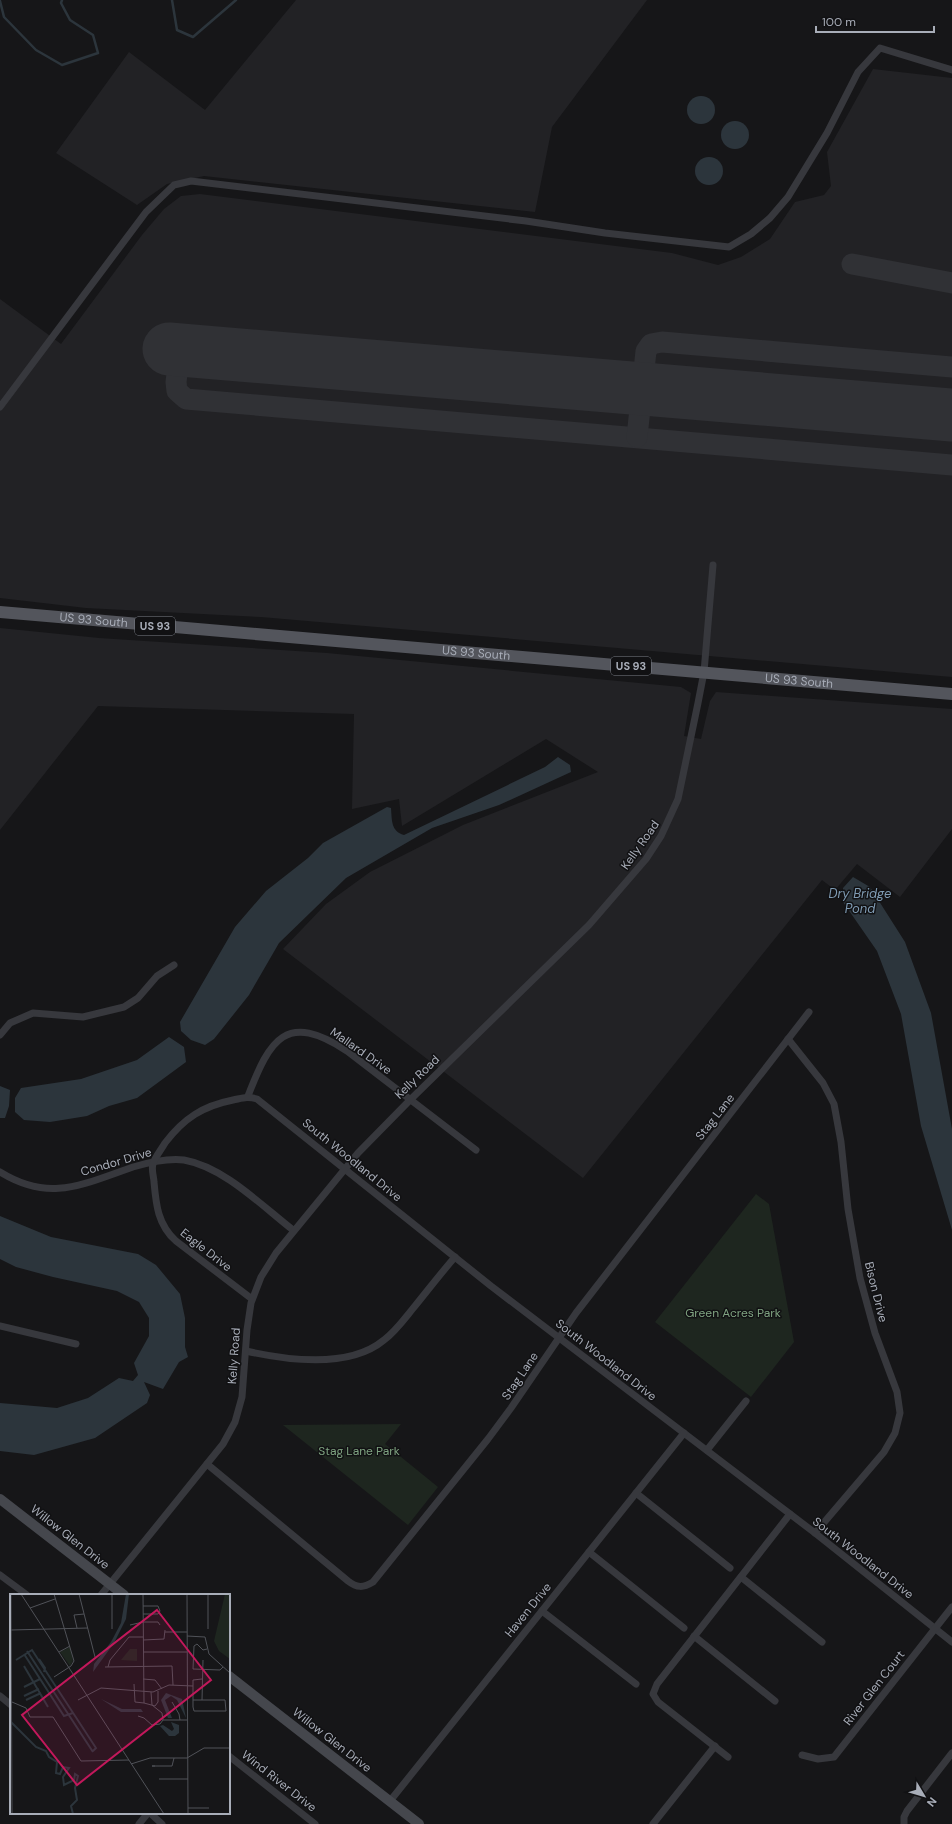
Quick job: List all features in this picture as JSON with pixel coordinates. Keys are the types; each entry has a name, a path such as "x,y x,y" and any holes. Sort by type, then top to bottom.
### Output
{"main road":[{"name":"US 93 South","path":"0,612 952,694"},
{"name":"Willow Glen Drive","path":"0,1499 123,1594"},
{"name":"Willow Glen Drive","path":"230,1677 419,1824"}],"street":[{"path":"0,407 146,212 174,185 191,181 297,193 355,202 526,221 605,233 729,247 751,234 770,218 788,197 827,133 858,72 880,48 952,70"},
{"name":"Kelly Road","path":"102,1594 223,1444 235,1422 242,1397 248,1317 252,1300 261,1277 268,1265 293,1230 378,1131 589,925 654,848 668,824 678,799 704,672 713,565"},
{"path":"0,1035 10,1023 33,1013 83,1017 124,1007 138,998 157,976 174,964"},
{"name":"Stag Lane","path":"207,1464 348,1581 360,1587 367,1586 379,1576 488,1439 576,1313 809,1012"},
{"name":"Mallard Drive","path":"248,1096 264,1058 274,1044 288,1035 305,1032 314,1033 330,1040 347,1051 476,1150"},
{"name":"Bison Drive","path":"788,1039 823,1083 834,1104 841,1142 848,1209 860,1278 873,1326 897,1392 900,1413 895,1433 884,1452 815,1533"},
{"name":"South Woodland Drive","path":"248,1096 257,1099 455,1257 815,1533 952,1642"},
{"name":"Eagle Drive","path":"248,1096 220,1102 196,1113 182,1124 171,1135 152,1165 152,1172 155,1203 167,1231 176,1241 252,1300"},
{"name":"Condor Drive","path":"0,1172 39,1189 60,1188 93,1180 155,1161 183,1160 200,1164 217,1172 293,1230"},
{"path":"246,1351 279,1357 321,1359 349,1356 367,1351 384,1341 398,1327 455,1257"},
{"path":"0,1326 76,1344"},
{"path":"707,1450 746,1401"},
{"name":"Haven Drive","path":"390,1801 684,1432"},
{"path":"636,1493 730,1568"},
{"path":"728,1757 658,1702 653,1694 657,1684 790,1514"},
{"path":"589,1552 684,1628"},
{"path":"0,1575 26,1594"},
{"path":"741,1577 822,1642"},
{"name":"River Glen Court","path":"802,1755 818,1759 834,1757 952,1607"},
{"path":"542,1611 636,1684"},
{"path":"694,1636 774,1701"},
{"path":"0,1696 10,1704"},
{"path":"653,1824 715,1746"},
{"path":"904,1824 904,1817 907,1811 952,1753"},
{"name":"Wind River Drive","path":"230,1757 315,1824"},
{"path":"139,1824 148,1814"},
{"path":"150,1814 162,1824"}],"shaded area":[{"path":"296,0 647,0 552,127 535,212 204,176 167,184 137,205 56,153 129,52 205,110"},
{"path":"873,69 952,78 952,677 261,617 86,608 0,598 0,299 61,344 142,235 164,209 181,196 200,194 672,253 718,265 741,257 770,239 795,202 824,195 831,186 827,152"},
{"path":"0,628 99,638 327,653 681,687 691,693 684,736 701,739 710,701 716,692 952,709 952,829 900,897 857,864 835,890 822,880 583,1178 283,949 326,904 370,872 463,825 598,772 546,739 402,826 399,799 352,809 354,714 98,706 0,830"}],"green space":[{"name":"Green Acres Park","path":"756,1194 769,1204 794,1342 751,1397 655,1322"},
{"name":"Stag Lane Park","path":"401,1424 385,1444 438,1487 408,1525 283,1425"}],"water":[{"path":"701,96 711,100 715,110 711,120 701,124 691,120 687,110 691,100"},
{"path":"735,121 745,125 749,135 745,145 735,149 725,145 721,135 725,125"},
{"path":"709,157 719,161 723,171 719,181 709,185 699,181 695,171 699,161"},
{"path":"558,757 570,765 571,772 499,805 432,828 346,878 279,943 249,995 214,1039 205,1045 191,1040 181,1031 180,1022 235,927 266,891 308,858 323,843 387,807 391,808 394,828 404,835 545,767"},
{"name":"Dry Bridge Pond","path":"853,877 870,887 905,942 931,1013 952,1129 952,1230 921,1126 901,1014 877,951 843,902 843,888"},
{"path":"169,1037 184,1047 186,1062 137,1098 109,1106 87,1116 50,1122 24,1120 15,1112 15,1098 21,1088 81,1079 137,1060"},
{"path":"0,1086 10,1090 9,1106 5,1118 0,1118"},
{"path":"0,1216 51,1237 138,1254 156,1265 180,1294 185,1318 185,1347 188,1357 179,1362 163,1389 144,1382 150,1395 147,1403 95,1438 34,1455 0,1451 0,1403 57,1408 88,1398 119,1378 133,1381 138,1375 134,1363 149,1336 149,1318 139,1302 117,1291 16,1267 0,1259"}],"waterway":[{"path":"0,1 4,17 36,50 62,65 98,53 93,35 70,20 61,3 62,0"},
{"path":"172,0 177,30 193,37 236,0"}],"taxiway":[{"path":"852,264 952,283"},
{"path":"637,437 646,351 651,344 662,342 952,367"},
{"path":"180,350 176,382 177,391 186,399 952,465"}],"runway":[{"path":"169,349 952,415"}]}
